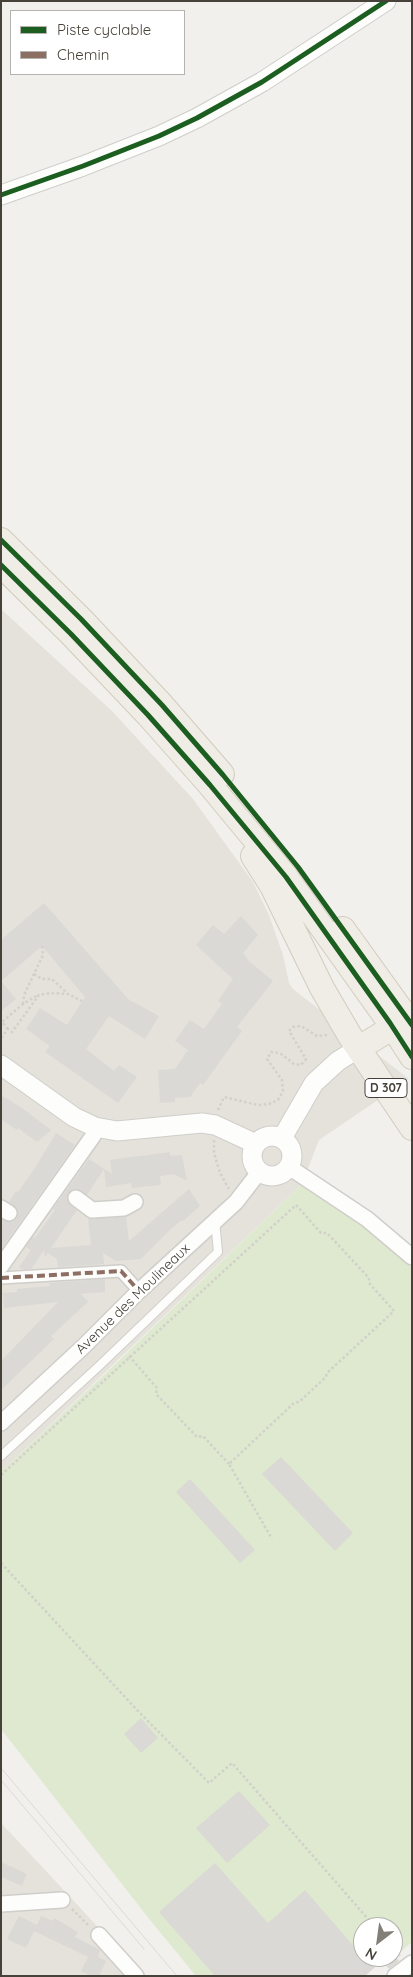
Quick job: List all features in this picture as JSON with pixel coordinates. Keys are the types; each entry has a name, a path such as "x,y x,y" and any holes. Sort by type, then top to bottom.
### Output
{"main road":[{"path":"1,540 88,626 162,705 223,775 298,867 412,1024"},
{"path":"1,565 135,701 215,792 286,877 412,1057"},
{"path":"215,792 272,886 322,988 355,1042 382,1034"},
{"name":"D 307","path":"355,1042 412,1128"}],"street":[{"path":"1,195 134,146 197,118 262,82 386,1"},
{"path":"282,1138 314,1083 355,1042"},
{"path":"1,1065 74,1117 95,1128 117,1131 202,1123 214,1125 256,1144"},
{"path":"1,1266 14,1217 68,1192 95,1128"},
{"path":"276,1136 282,1138 291,1148 292,1161 289,1167 284,1172 272,1176 260,1171 253,1161 256,1144 265,1137 276,1136"},
{"path":"289,1167 367,1219 412,1257"},
{"name":"Avenue des Moulineaux","path":"1,1423 84,1346 139,1291 236,1202 260,1171"},
{"path":"68,1192 92,1210 124,1208 135,1202"},
{"path":"1,1278 120,1271 139,1291"},
{"path":"1,1904 62,1900"},
{"path":"99,1935 136,1976"},
{"path":"395,1976 412,1963"}],"lane":[{"path":"1,1456 99,1366 218,1252 216,1221"}],"path":[{"path":"23,1004 24,995 43,955 42,946"},
{"path":"34,974 42,979 52,978 68,994 82,1001"},
{"path":"39,994 12,1032 8,1029 2,1022 23,1004 39,994 68,994"},
{"path":"236,1202 220,1173 214,1153 214,1125 224,1097 258,1105 269,1104 278,1100 283,1091 282,1080 267,1059 271,1052 280,1053 294,1064 301,1065 306,1059 289,1031 293,1027 301,1026 317,1036 325,1037 338,1030 355,1042"},
{"path":"1,1038 8,1029"},
{"path":"1,1475 296,1205 321,1233 327,1233 369,1278 368,1283 394,1311 326,1373 326,1377 299,1402 294,1403 229,1464"},
{"path":"129,1356 157,1388 156,1394 197,1437 203,1436 229,1464 272,1539"},
{"path":"1,1563 137,1710 209,1783 232,1763 366,1917"},
{"path":"62,1900 99,1935"}],"shaded area":[{"path":"1,609 112,711 193,799 253,882 269,915 283,955 289,983 293,989 409,1079 319,1140 302,1184 5,1468 1,1468"},
{"path":"1,1823 48,1873 143,1976 1,1976"}],"green space":[{"path":"302,1184 379,1235 412,1268 412,1942 403,1949 403,1917 353,1917 353,1955 330,1976 196,1976 1,1729 1,1468 5,1468"}],"building":[{"path":"44,903 128,999 159,1016 145,1039 109,1016 86,1049 114,1071 119,1065 137,1077 118,1103 45,1052 50,1046 26,1029 40,1008 67,1025 85,997 42,946 1,981 1,940"},
{"path":"241,916 258,935 243,953 249,961 273,981 237,1027 242,1031 203,1085 200,1083 190,1097 175,1098 175,1102 160,1103 158,1070 175,1069 188,1050 175,1041 190,1020 204,1029 222,1004 218,1001 233,979 196,945 213,925 224,934"},
{"path":"1,981 16,999 1,1011"},
{"path":"1,1095 51,1130 37,1142 18,1128 17,1130 1,1119"},
{"path":"56,1133 75,1145 1,1249 1,1219 8,1222 13,1221 18,1214 17,1208 9,1202 35,1168"},
{"path":"170,1152 170,1156 182,1155 187,1181 174,1174 160,1176 161,1185 132,1188 131,1183 106,1187 104,1169 87,1195 77,1189 68,1193 68,1202 77,1210 51,1248 91,1245 88,1218 126,1217 129,1241 189,1189 200,1206 172,1228 141,1259 116,1261 103,1253 104,1264 58,1267 57,1259 48,1253 45,1257 44,1250 31,1269 19,1267 31,1250 26,1247 33,1236 35,1238 55,1210 53,1209 89,1159 112,1174 110,1160"},
{"path":"105,1279 105,1292 81,1294 88,1302 51,1336 54,1339 1,1390 1,1361 58,1302 4,1308 3,1293 17,1292 17,1289 50,1286 49,1283"},
{"path":"281,1457 353,1533 335,1551 262,1474"},
{"path":"190,1479 255,1550 240,1563 176,1492"},
{"path":"141,1718 158,1738 141,1753 124,1734"},
{"path":"239,1791 270,1825 227,1863 196,1828"},
{"path":"1,1862 27,1874 22,1886 1,1877"},
{"path":"215,1863 268,1923 305,1890 353,1945 353,1967 375,1967 365,1976 215,1976 159,1912"},
{"path":"19,1916 37,1925 41,1916 53,1921 54,1918 78,1932 75,1937 100,1950 98,1957 106,1961 99,1976 91,1976 81,1971 88,1957 34,1931 26,1948 7,1939"}],"tram line":[{"path":"1,1768 177,1976"},
{"path":"1,1780 144,1949"}],"marked path":[{"path":"1,1278 121,1271 139,1291"}],"cycle path":[{"path":"1,195 83,166 159,136 197,118 262,82 386,1"},
{"path":"1,540 81,619 162,705 223,775 298,867 412,1025"},
{"path":"1,565 71,634 148,715 210,785 286,877 412,1057"}]}
